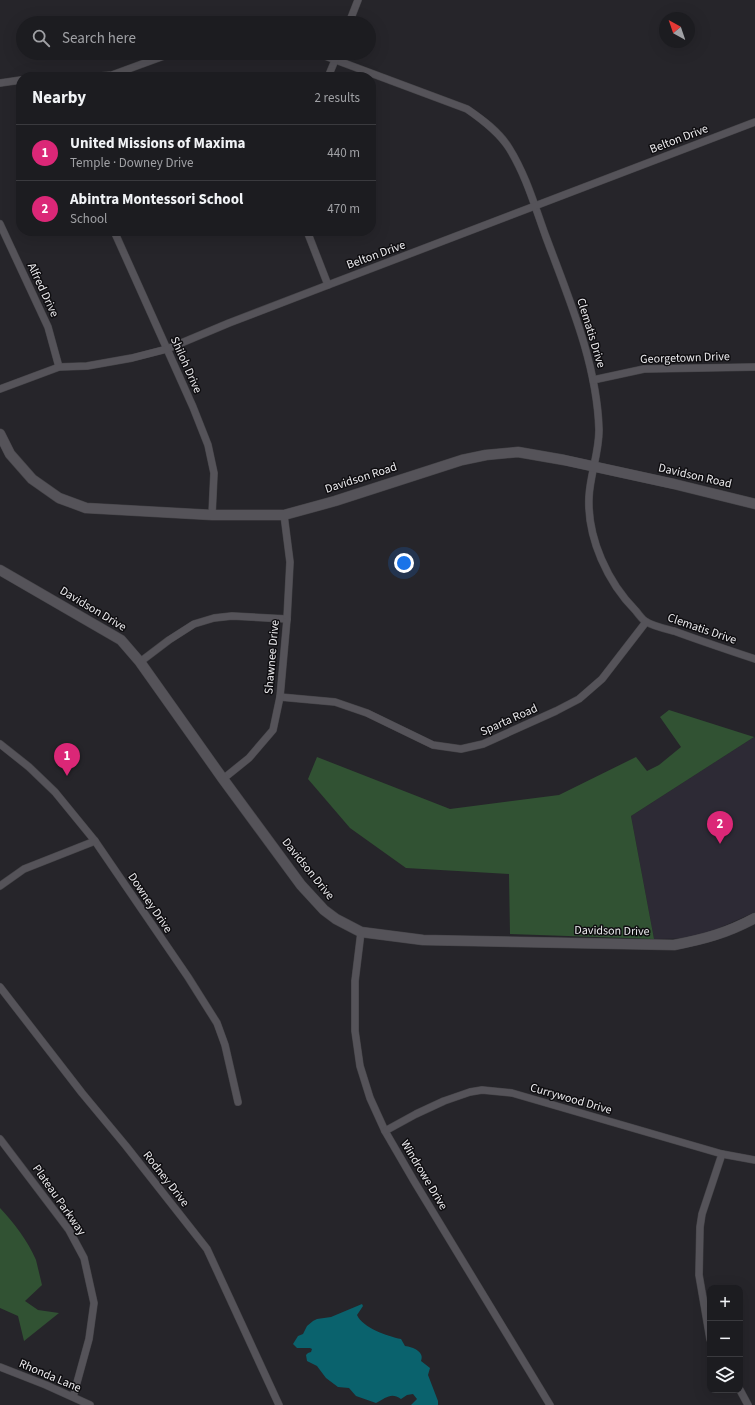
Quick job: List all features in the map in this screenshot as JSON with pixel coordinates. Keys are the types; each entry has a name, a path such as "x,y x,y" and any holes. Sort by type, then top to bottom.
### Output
{"street":[{"path":"352,16 358,0"},
{"path":"118,72 152,60"},
{"path":"330,72 335,60"},
{"name":"Clematis Drive","path":"347,60 467,109 497,132 510,149 535,205 576,316 593,380 599,430 598,450 589,498 592,527 597,548 604,564 618,590 646,622 755,659"},
{"path":"0,83 16,81"},
{"name":"Belton Drive","path":"0,389 59,367 95,365 167,349 328,284 428,248 535,205 755,122"},
{"name":"Alfred Drive","path":"0,224 48,327 59,367"},
{"name":"Shiloh Drive","path":"116,236 208,445 214,473 212,515"},
{"path":"309,236 328,284"},
{"name":"Georgetown Drive","path":"593,380 644,369 755,367"},
{"name":"Davidson Road","path":"0,434 10,454 32,479 59,498 86,508 212,515 284,515 335,501 462,460 518,452 674,484 755,504"},
{"name":"Shawnee Drive","path":"223,779 249,758 274,730 280,697 287,619 290,562 284,515"},
{"name":"Davidson Drive","path":"0,570 121,640 140,662 301,885 324,910 336,919 361,932 423,940 674,945 706,939 739,927 755,918"},
{"path":"140,662 194,624 214,618 232,616 287,619"},
{"name":"Sparta Road","path":"280,697 335,702 367,713 433,745 461,749 483,744 579,699 602,679 646,622"},
{"name":"Downey Drive","path":"0,744 30,767 54,790 95,841 188,977 217,1023 225,1045 238,1102"},
{"path":"0,886 24,869 95,841"},
{"name":"Windrowe Drive","path":"361,932 355,981 355,1031 360,1066 370,1098 385,1131 550,1405"},
{"name":"Rodney Drive","path":"0,988 207,1249 279,1405"},
{"name":"Currywood Drive","path":"385,1131 444,1101 470,1092 482,1090 512,1093 722,1154 755,1160"},
{"name":"Plateau Parkway","path":"0,1139 69,1230 84,1258 94,1303 89,1339 73,1397"},
{"path":"707,1322 699,1275 700,1227 702,1214 722,1154"},
{"name":"Rhonda Lane","path":"0,1367 28,1377 90,1405"},
{"path":"742,1393 748,1405"}],"shaded area":[{"path":"754,737 755,912 697,938 654,939 631,816"}],"green space":[{"path":"669,710 754,737 631,816 654,939 510,934 509,874 406,868 350,828 308,779 317,757 450,809 559,795 636,757 647,771 659,765 681,747 660,717"},
{"path":"0,1208 20,1232 36,1260 42,1285 25,1301 38,1310 59,1313 24,1341 18,1316 0,1308"}],"water":[{"path":"362,1304 363,1306 357,1315 364,1324 383,1334 401,1339 405,1346 418,1350 422,1358 421,1361 430,1368 428,1375 438,1401 438,1405 411,1405 417,1399 413,1394 407,1395 401,1399 394,1396 388,1396 376,1403 356,1396 349,1388 338,1387 326,1378 317,1366 307,1361 306,1355 311,1352 312,1349 297,1348 293,1344 298,1336 303,1334 307,1326 313,1321 331,1317"}],"place":[{"name":"United Missions of Maxima","path":"67,776"},
{"name":"Abintra Montessori School","path":"720,844"}]}
